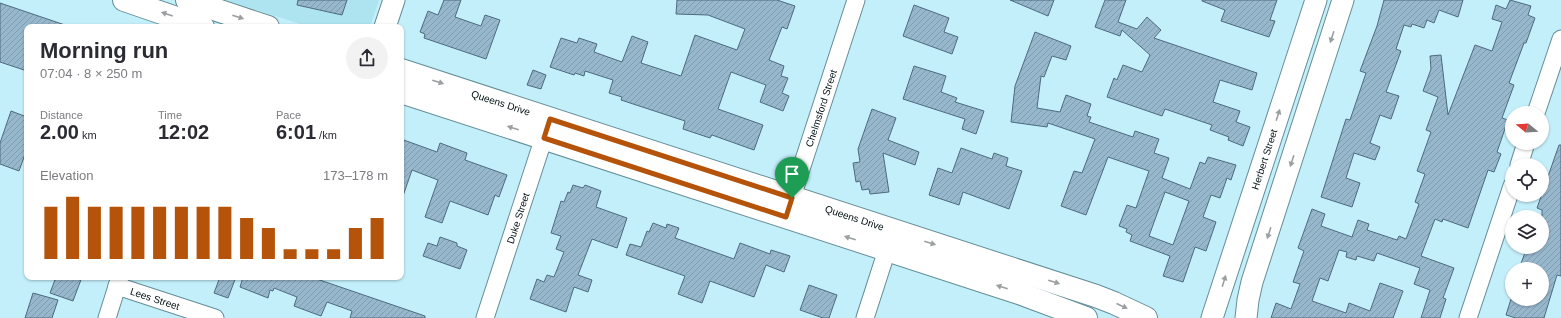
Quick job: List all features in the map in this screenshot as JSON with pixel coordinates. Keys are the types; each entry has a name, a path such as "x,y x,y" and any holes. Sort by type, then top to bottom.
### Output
{"main road":[{"path":"124,0 203,22 229,24"},
{"path":"187,0 203,22"},
{"name":"Queens Drive","path":"404,71 547,128 789,207 1102,298 1146,318"},
{"name":"Queens Drive","path":"404,93 547,128"},
{"name":"Queens Drive","path":"789,207 887,250 1019,293 1086,318"}],"street":[{"path":"386,24 394,0"},
{"name":"Chelmsford Street","path":"789,207 856,0"},
{"path":"1246,318 1252,282 1342,5 1316,1"},
{"name":"Herbert Street","path":"1212,318 1316,1"},
{"path":"1538,106 1561,39"},
{"name":"Duke Street","path":"485,318 547,128"},
{"path":"1468,318 1507,202"},
{"path":"865,318 887,250"},
{"path":"107,318 118,282"},
{"name":"Lees Street","path":"118,282 215,318"}],"shaded area":[{"path":"226,0 379,0 371,24 300,24"}],"building":[{"path":"298,0 347,0 342,15 297,5"},
{"path":"444,0 461,0 455,17 481,26 485,15 500,20 486,59 424,38 425,34 420,32 428,11 438,15"},
{"path":"677,0 777,0 795,6 787,29 782,27 769,60 784,66 781,76 788,78 782,93 789,96 783,111 760,102 766,85 731,72 718,109 763,125 754,150 712,135 710,138 683,129 685,121 621,100 622,97 609,93 613,80 585,71 584,76 575,73 574,75 550,67 561,38 577,43 579,38 597,44 594,52 622,62 632,36 648,42 641,63 681,76 695,35 737,50 745,29 708,15 676,14"},
{"path":"1010,0 1054,0 1048,16"},
{"path":"1105,0 1126,0 1118,22 1137,29 1147,17 1161,30 1154,38 1257,73 1252,90 1220,80 1213,102 1240,111 1236,122 1250,127 1243,146 1228,140 1229,137 1210,130 1212,125 1165,109 1162,116 1107,97 1114,78 1117,80 1123,65 1142,72 1150,55 1122,30 1120,36 1095,27"},
{"path":"1202,0 1277,0 1270,20 1275,21 1269,37 1221,21 1225,10"},
{"path":"1384,0 1463,0 1458,17 1439,10 1434,23 1427,20 1424,28 1412,24 1411,27 1404,25 1396,49 1401,51 1386,92 1399,96 1391,119 1380,115 1370,143 1380,147 1375,160 1354,153 1346,178 1360,183 1352,207 1321,197 1346,119 1350,120 1366,73 1360,71 1377,26"},
{"path":"1510,0 1531,6 1528,15 1535,18 1509,83 1514,85 1506,106 1505,106 1502,118 1505,119 1505,129 1497,152 1501,154 1494,172 1488,170 1468,228 1443,219 1442,222 1435,219 1421,256 1454,268 1443,298 1446,299 1440,318 1421,318 1430,290 1414,284 1420,268 1377,253 1374,261 1357,256 1356,260 1346,257 1347,252 1339,250 1328,281 1320,278 1312,301 1346,313 1349,303 1370,311 1380,283 1403,291 1393,318 1271,318 1276,303 1291,309 1300,284 1293,282 1304,251 1298,248 1312,209 1325,214 1321,226 1352,237 1358,220 1369,224 1367,230 1397,240 1399,236 1406,239 1419,204 1415,202 1425,174 1417,171 1431,132 1426,130 1438,97 1423,91 1431,69 1430,56 1441,55 1448,115 1475,45 1492,51 1502,22 1492,19 1496,5 1506,9"},
{"path":"0,3 62,24 24,24 24,70 0,62"},
{"path":"914,5 949,18 944,32 958,37 952,54 903,36"},
{"path":"1035,32 1071,46 1066,60 1052,56 1044,77 1041,76 1037,108 1060,112 1066,95 1091,104 1087,116 1091,117 1089,122 1133,137 1135,131 1159,139 1154,153 1169,158 1162,178 1190,189 1200,162 1205,164 1208,157 1236,165 1231,180 1227,178 1220,198 1211,195 1203,217 1216,222 1206,251 1195,247 1183,282 1163,276 1170,256 1130,241 1132,235 1126,232 1127,229 1119,226 1127,205 1136,208 1149,171 1108,157 1086,215 1061,206 1074,171 1082,173 1095,139 1048,123 1047,127 1011,122 1015,86","holes":["1165,192 1189,201 1173,245 1149,236"]},
{"path":"914,66 946,76 941,92 957,98 955,102 984,111 976,134 962,129 965,119 903,99"},
{"path":"533,70 546,75 541,89 527,85"},
{"path":"872,109 896,118 888,140 919,152 915,165 883,153 889,192 870,194 869,189 862,190 860,181 856,182 853,163 860,162 858,149"},
{"path":"11,111 24,116 24,157 19,171 0,164 0,143"},
{"path":"404,140 437,152 440,143 467,153 465,160 507,175 499,197 495,195 488,215 450,201 442,223 425,217 438,180 412,170 404,193"},
{"path":"1559,145 1561,145 1561,276 1557,275 1549,301 1549,262 1522,262 1524,254 1549,254 1549,210 1537,208 1539,202 1549,202 1549,174"},
{"path":"961,148 992,159 994,153 1008,158 1006,166 1022,171 1009,209 963,192 959,205 929,195 938,168 952,173"},
{"path":"573,185 583,188 585,185 601,191 596,207 627,218 617,248 592,239 578,275 592,280 588,292 574,287 566,312 530,299 537,279 544,282 547,275 554,277 564,252 556,249 561,236 551,233 561,201 564,202"},
{"path":"653,223 666,228 667,224 679,228 675,238 734,259 740,243 770,254 771,250 790,256 784,272 766,265 754,297 710,281 702,303 678,294 685,276 626,255 630,244 641,247 647,231 649,232"},
{"path":"440,237 457,243 457,246 467,250 460,269 423,256 428,243 437,246"},
{"path":"55,280 81,280 73,301 50,293"},
{"path":"219,280 235,280 228,298 214,293"},
{"path":"242,280 320,280 425,316 425,318 350,318 352,311 327,302 321,316 294,306 297,297 274,288 273,291 270,290 268,298 240,287"},
{"path":"809,285 837,295 829,318 823,318 800,310"},
{"path":"33,293 58,300 52,318 25,318"},
{"path":"1509,306 1548,306 1544,318 1516,318 1506,315"}],"route":[{"path":"550,119 792,198 786,217 544,138 550,119"}]}
